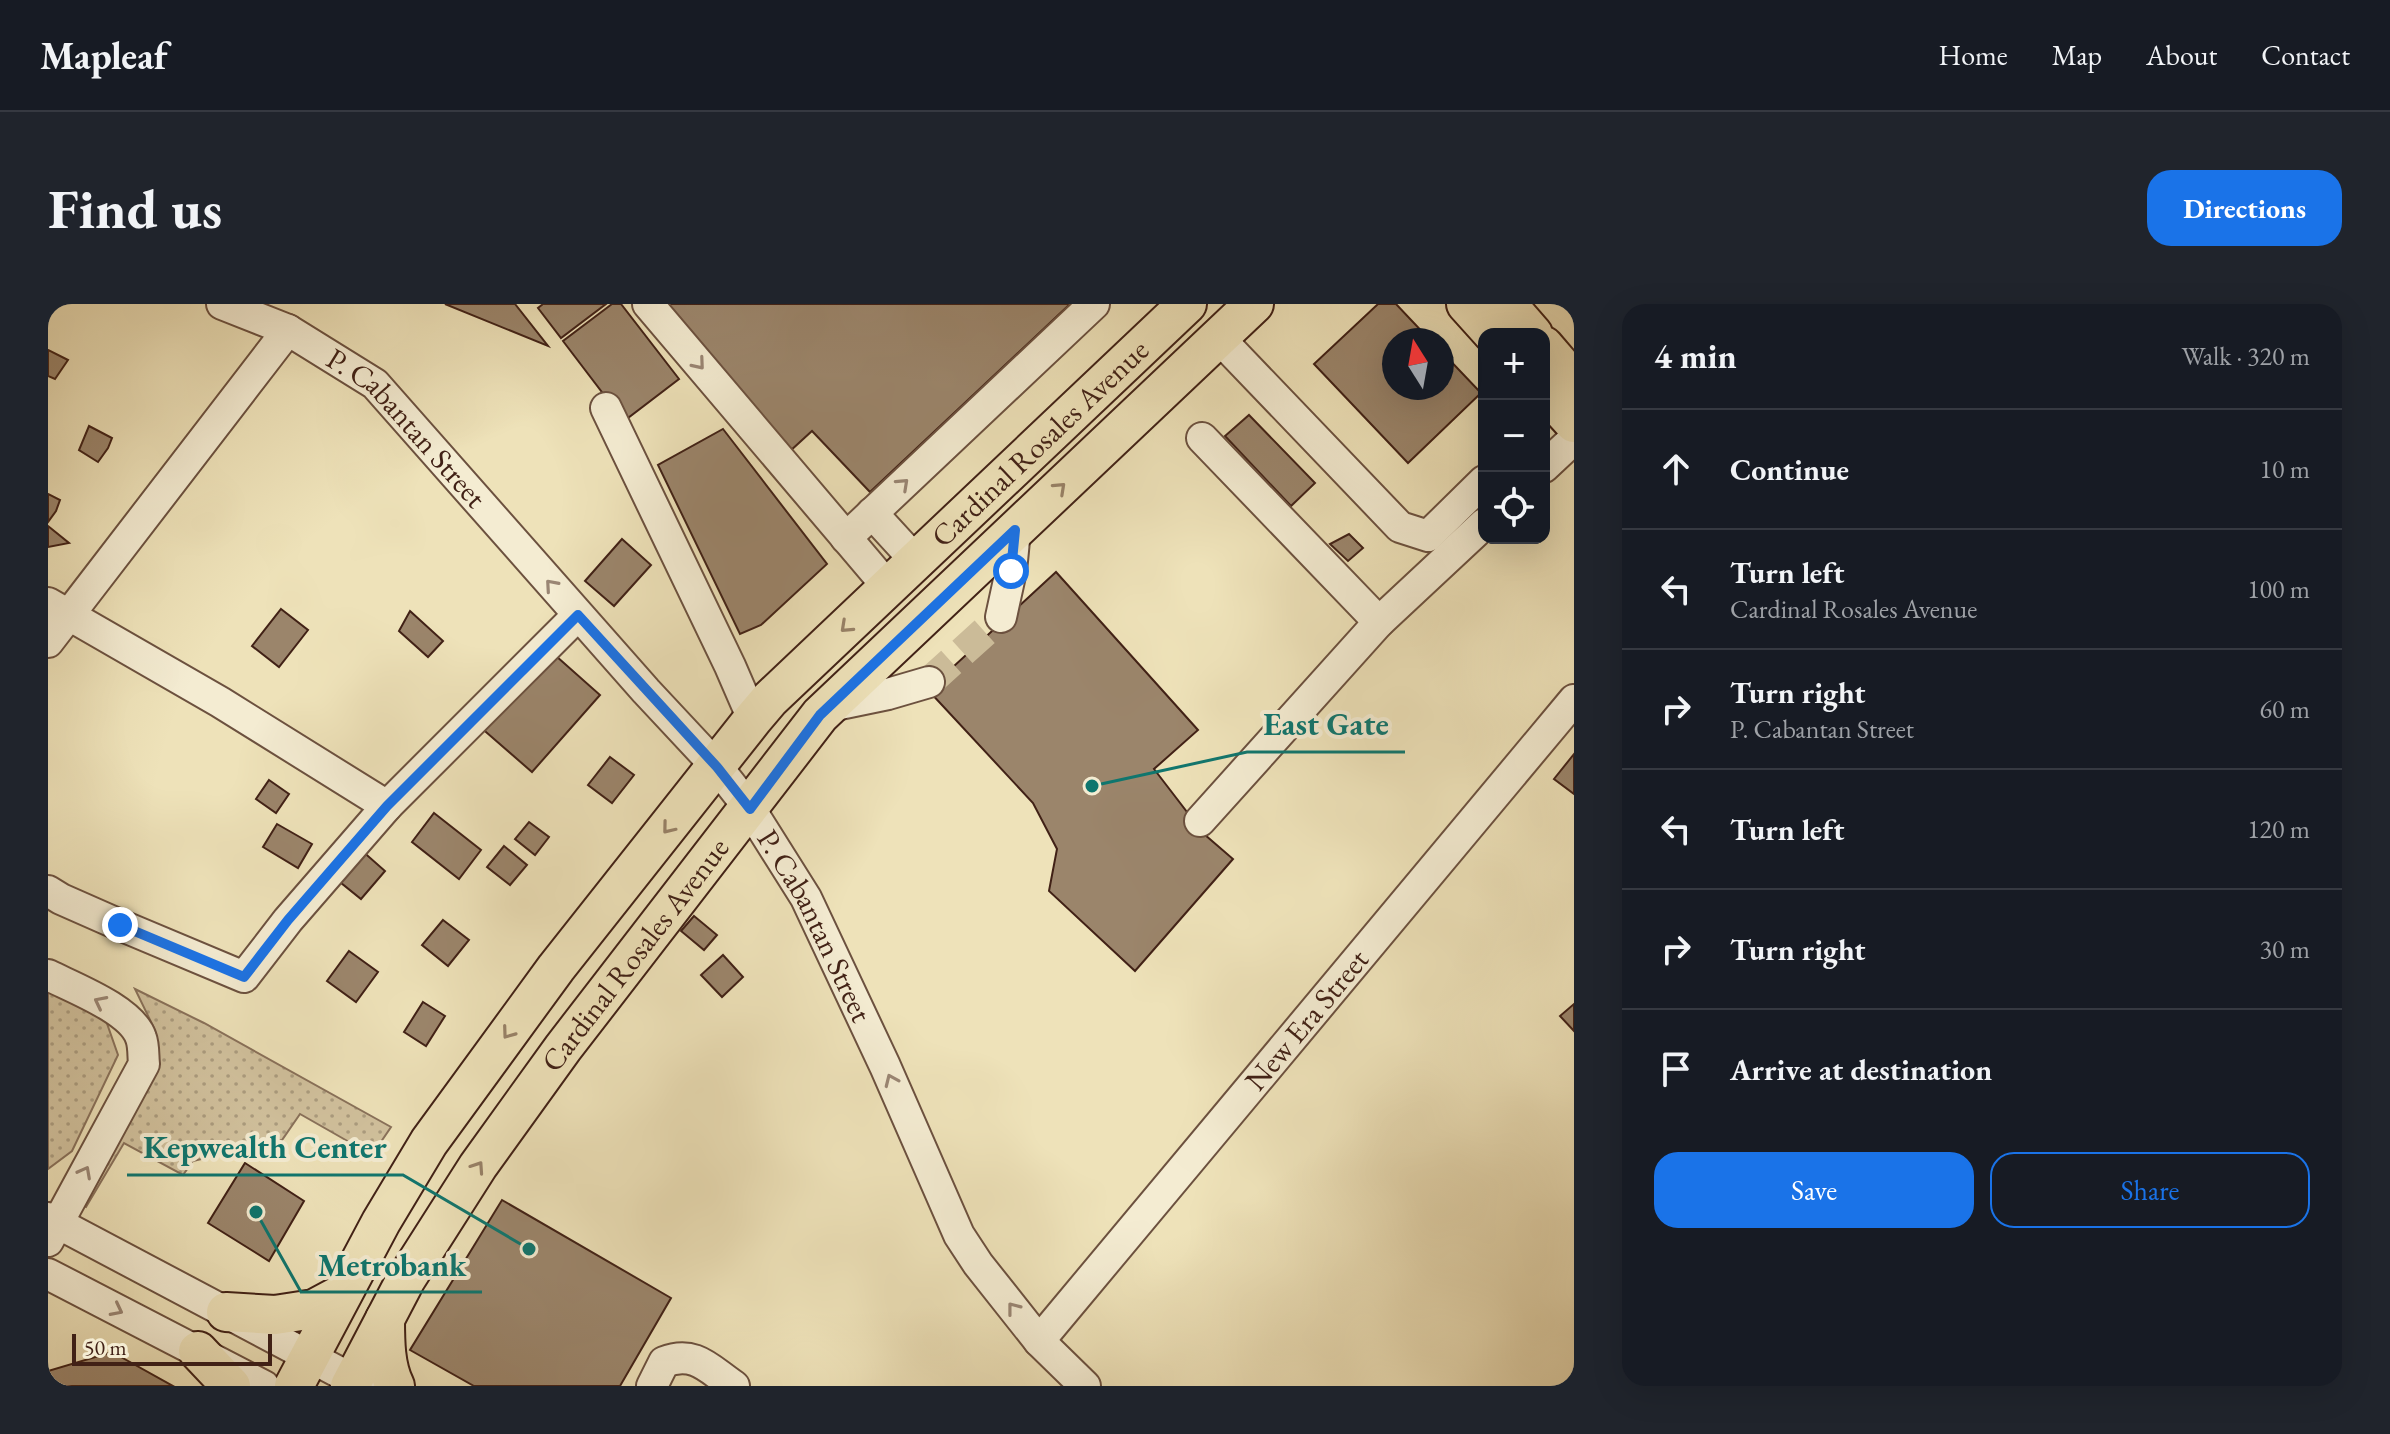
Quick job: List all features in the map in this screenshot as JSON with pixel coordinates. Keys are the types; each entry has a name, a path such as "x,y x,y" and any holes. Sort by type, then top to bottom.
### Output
{"main road":[{"name":"Cardinal Rosales Avenue","path":"356,1384 406,1279 478,1166 563,1048 820,715 1254,304"},
{"path":"1466,304 1488,328"},
{"path":"1507,304 1528,328"},
{"name":"Cardinal Rosales Avenue","path":"301,1371 429,1142 556,968 753,719 770,699 1185,305"},
{"path":"1550,365 1564,410"},
{"path":"226,1312 275,1315 314,1309 342,1294"},
{"path":"385,1319 385,1347 395,1386"},
{"path":"198,1351 231,1386"}],"street":[{"name":"P. Cabantan Street","path":"222,304 288,330 375,384 578,615 717,767 750,809 806,898 885,1066 959,1235 1039,1341 1085,1386"},
{"path":"648,304 888,587"},
{"path":"846,538 1094,304"},
{"path":"48,642 58,609 288,330"},
{"path":"1218,337 1400,527 1428,536 1478,487"},
{"path":"606,408 753,719"},
{"path":"1550,450 1564,410"},
{"path":"1202,438 1379,622"},
{"path":"872,513 916,561"},
{"path":"1001,617 1011,571 1015,530"},
{"path":"1200,821 1379,622 1478,530"},
{"path":"58,609 220,702 387,806"},
{"path":"48,891 244,977 288,920 387,806 578,615"},
{"path":"830,706 929,682"},
{"name":"New Era Street","path":"1039,1341 1574,700"},
{"path":"48,975 111,1007 134,1024 142,1039 144,1064 51,1227 226,1312 301,1371 356,1384"},
{"path":"48,1274 264,1386"},
{"path":"652,1386 664,1362 684,1357 696,1359 734,1386"}],"shaded area":[{"path":"135,989 204,1023 391,1127 372,1155 300,1114 282,1140 193,1161 183,1175 124,1143 86,1207 78,1203 157,1055 154,1028"},
{"path":"48,990 104,1015 118,1055 72,1151 48,1169"}],"building":[{"path":"445,304 515,304 548,346"},
{"path":"543,304 606,304 561,338 538,308"},
{"path":"612,304 621,304 679,379 624,421 563,341"},
{"path":"664,304 1070,304 870,492 812,431 789,452"},
{"path":"1378,304 1396,304 1419,328 1382,328 1382,400 1454,400 1454,365 1478,390 1478,396 1408,463 1314,364"},
{"path":"48,350 68,360 55,379 48,376"},
{"path":"1249,415 1315,483 1291,506 1225,436"},
{"path":"89,426 112,438 98,462 79,450"},
{"path":"723,429 827,564 761,625 740,634 658,465"},
{"path":"48,494 60,500 48,522"},
{"path":"48,526 69,543 48,547"},
{"path":"1349,534 1363,548 1348,561 1330,544"},
{"path":"622,539 651,565 614,606 585,581"},
{"path":"1056,572 1198,730 1154,769 1204,834 1233,859 1135,971 1049,891 1057,849 1033,803 928,690"},
{"path":"281,609 308,630 279,667 252,646"},
{"path":"410,611 443,641 428,657 399,631"},
{"path":"547,648 600,695 532,772 479,726"},
{"path":"1574,754 1574,794 1554,779"},
{"path":"610,757 634,775 612,803 588,785"},
{"path":"269,780 289,794 276,813 256,799"},
{"path":"434,813 481,850 459,879 412,842"},
{"path":"529,822 549,837 535,855 515,839"},
{"path":"277,824 312,844 298,868 263,847"},
{"path":"504,846 527,865 510,885 487,867"},
{"path":"360,849 385,871 361,899 335,878"},
{"path":"694,916 717,935 704,950 681,931"},
{"path":"443,920 469,940 448,966 422,945"},
{"path":"349,951 378,972 356,1002 327,981"},
{"path":"723,955 743,977 722,997 701,975"},
{"path":"423,1002 445,1016 426,1046 404,1032"},
{"path":"1574,1004 1574,1031 1560,1016"},
{"path":"245,1163 304,1201 269,1261 208,1223"},
{"path":"502,1200 671,1298 620,1386 474,1386 410,1350"},
{"path":"112,1352 173,1386 48,1386 48,1371"}],"tunnel":[{"path":"929,682 1001,617"}],"place":[{"name":"East Gate","path":"1092,786"},
{"name":"Metrobank","path":"256,1212"},
{"name":"Kepwealth Center","path":"529,1249"}],"route":[{"path":"120,925 244,977 288,920 387,806 578,615 717,767 750,809 820,715 1015,530 1011,571"}]}
